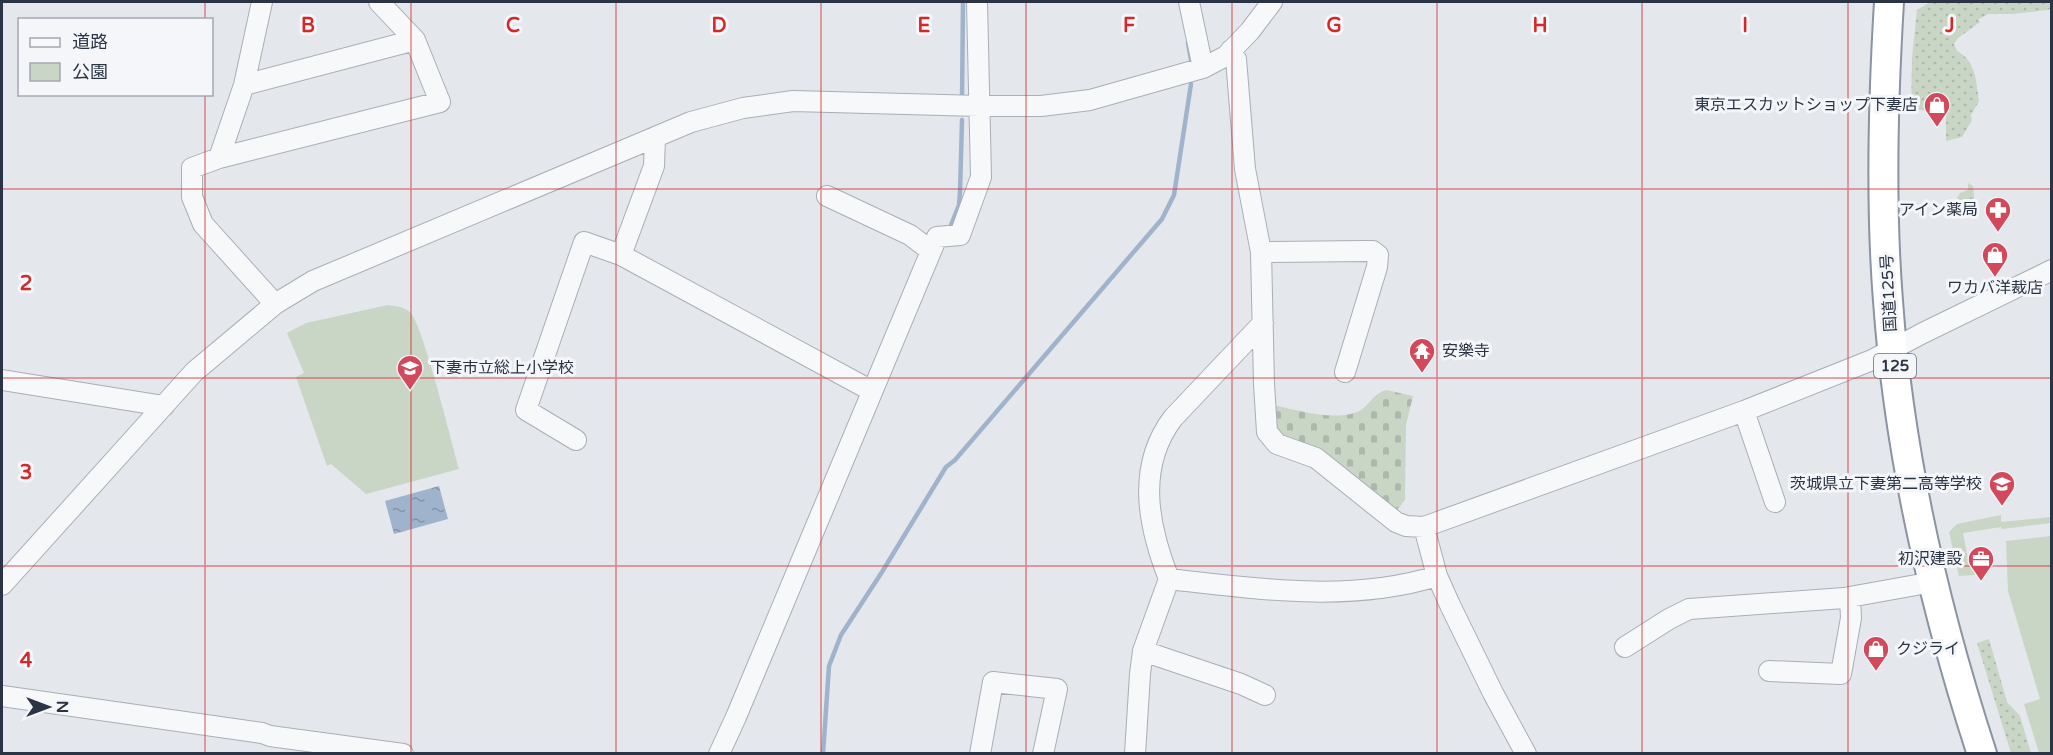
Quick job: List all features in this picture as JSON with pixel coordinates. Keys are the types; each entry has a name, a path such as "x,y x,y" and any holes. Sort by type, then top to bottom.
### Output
{"highway":[{"name":"国道125号","path":"1889,2 1882,131 1887,298 1893,349 1908,465 1933,582 1982,753"}],"street":[{"path":"219,158 244,86 262,2"},
{"path":"275,304 203,224 192,197 192,168 219,158 440,102 415,40 379,2"},
{"path":"827,196 934,244 960,235 981,177 977,2"},
{"path":"1189,2 1203,68"},
{"path":"2,585 194,372 275,304 313,281 691,122 743,108 793,101 1041,106 1090,100 1203,68 1226,56 1250,31 1272,2"},
{"path":"244,86 415,40"},
{"path":"1231,50 1236,59 1245,169 1261,252 1266,426 1272,440 1277,444 1316,458 1396,522 1406,526 1424,527 1744,411 1872,360 2052,270"},
{"path":"621,255 654,166 655,137"},
{"path":"576,440 526,410 584,242 621,255 872,391"},
{"path":"719,753 934,244"},
{"path":"1261,252 1373,251 1378,255 1377,267 1345,372"},
{"path":"1135,753 1143,651 1169,579 1156,543 1151,520 1149,494 1154,452 1161,434 1173,418 1263,323"},
{"path":"2,380 164,405"},
{"path":"1744,411 1775,502"},
{"path":"1424,527 1437,576 1493,693 1527,753"},
{"path":"1169,579 1259,590 1344,591 1403,585 1437,576"},
{"path":"1625,647 1689,609 1850,597 1933,582"},
{"path":"1768,671 1841,674 1851,618 1850,597"},
{"path":"1143,651 1241,684 1265,695"},
{"path":"980,753 993,682 1057,689 1044,753"},
{"path":"2,696 130,713 270,736 403,753"}],"green space":[{"path":"1930,2 2051,2 2051,9 2047,10 1988,14 1958,38 1954,44 1957,51 1972,66 1979,101 1962,137 1946,141 1946,110 1911,110 1912,58 1917,10"},
{"path":"1968,183 1973,186 1975,208 1972,216 1966,216 1964,210 1959,209 1956,200 1960,193 1968,190"},
{"path":"388,305 408,310 416,321 459,469 366,494 331,464 327,466 296,377 304,373 287,333 306,323"},
{"path":"1386,390 1413,396 1406,425 1405,500 1397,510 1283,437 1275,428 1273,405 1317,414 1352,414 1361,410 1378,393"},
{"path":"2001,515 2001,522 2051,517 2051,523 1963,533 1969,565 1972,568 1989,564 1990,570 1987,570 1988,574 1959,576 1949,532 1957,524"},
{"path":"2051,536 2051,753 2039,753 2024,704 2040,699 2008,591 2006,541"},
{"path":"1989,639 2007,702 2020,716 2031,753 2011,753 1977,643"}],"water":[{"path":"439,486 448,519 394,534 385,501"}],"waterway":[{"path":"962,100 963,2"},
{"path":"1188,43 1192,65"},
{"path":"823,754 829,666 841,635 946,467 955,460 1162,219 1174,195 1191,84"},
{"path":"949,230 959,205 962,120"}],"place":[{"name":"東京エスカットショップ下妻店","path":"1937,128"},
{"name":"アイン薬局","path":"1998,233"},
{"name":"ワカバ洋裁店","path":"1995,278"},
{"name":"安樂寺","path":"1422,374"},
{"name":"下妻市立総上小学校","path":"410,391"},
{"name":"茨城県立下妻第二高等学校","path":"2002,507"},
{"name":"初沢建設","path":"1981,582"},
{"name":"クジライ","path":"1876,672"}]}
